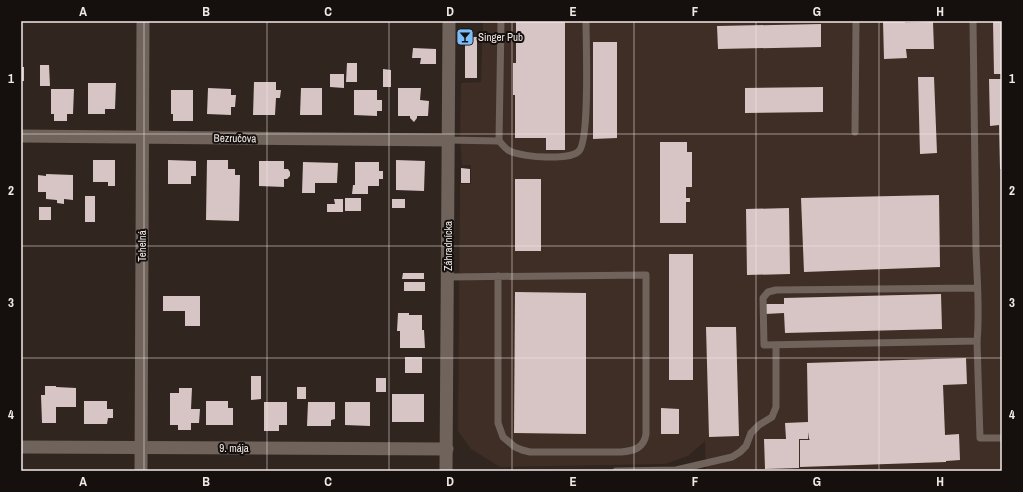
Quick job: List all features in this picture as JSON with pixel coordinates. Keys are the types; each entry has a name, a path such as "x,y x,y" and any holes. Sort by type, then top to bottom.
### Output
{"street":[{"name":"Tehelná","path":"141,471 143,21"},
{"name":"Záhradnícka","path":"446,471 449,21"},
{"name":"Bezručova","path":"21,136 448,140"},
{"name":"9. mája","path":"21,447 446,448"}],"lane":[{"path":"499,141 501,21"},
{"path":"448,140 499,141 508,150 537,157 571,155 579,151 583,142 585,128 586,21"},
{"path":"855,132 856,21"},
{"path":"973,21 977,342 980,438 1002,438"},
{"path":"448,277 498,276 646,275 646,438 638,448 631,451 621,452 530,452 516,447 503,438 498,423 498,276"},
{"path":"977,288 776,290 768,292 763,298 764,345 977,342"},
{"path":"616,471 676,470 732,457 740,452 746,446 751,433 759,425 772,417 776,407 776,345"}],"shaded area":[{"path":"483,21 1002,21 1002,471 706,471 705,441 688,456 665,464 500,467 471,449 458,431 460,184 471,184 471,165 462,165 460,140 461,83 481,82"}],"building":[{"path":"516,21 565,21 565,150 546,150 546,138 515,138 513,63 516,63"},
{"path":"883,21 905,21 905,23 933,22 934,49 906,49 907,58 884,59"},
{"path":"993,21 1002,21 1002,74 994,74"},
{"path":"821,24 821,47 718,49 717,26"},
{"path":"465,37 477,37 477,78 465,78"},
{"path":"593,42 617,42 617,138 593,139"},
{"path":"413,48 436,49 436,64 420,64 421,58 412,58"},
{"path":"347,63 357,63 357,82 346,82"},
{"path":"40,65 49,65 50,86 40,86"},
{"path":"21,67 24,67 24,81 21,81"},
{"path":"383,69 391,70 391,87 383,87"},
{"path":"330,74 344,74 344,88 330,87"},
{"path":"918,77 934,77 937,153 920,154"},
{"path":"989,79 1002,79 1002,169 1000,169 999,125 990,126"},
{"path":"254,82 276,82 276,90 281,90 280,98 276,98 275,115 253,115"},
{"path":"88,83 116,83 115,109 105,109 105,114 88,114"},
{"path":"823,87 823,112 745,113 745,88"},
{"path":"208,88 231,89 231,95 236,95 235,107 231,107 231,115 207,114"},
{"path":"301,88 322,88 322,115 300,115"},
{"path":"398,88 421,88 420,100 429,101 428,116 417,116 414,122 410,116 398,116"},
{"path":"51,89 74,89 73,114 67,114 67,121 54,121 54,114 51,114"},
{"path":"171,90 193,90 193,121 173,121 173,114 171,114"},
{"path":"354,90 377,90 377,100 382,100 382,111 377,111 377,116 354,115"},
{"path":"660,142 687,142 687,152 692,152 692,187 686,187 686,198 690,198 690,202 686,202 686,223 660,223"},
{"path":"93,160 115,160 115,186 108,186 108,182 93,182"},
{"path":"168,160 196,161 196,176 191,176 191,184 168,184"},
{"path":"207,160 228,160 228,169 235,169 235,175 240,175 239,221 206,220"},
{"path":"396,160 425,161 424,191 396,190"},
{"path":"259,161 284,161 284,169 288,169 290,176 287,179 284,179 284,187 259,186"},
{"path":"303,162 338,163 337,183 315,183 315,193 302,193"},
{"path":"355,162 379,162 379,171 383,171 383,179 379,179 379,186 368,186 368,194 352,194 353,185 355,185"},
{"path":"461,168 470,169 470,183 461,183"},
{"path":"46,174 73,175 73,200 64,199 64,204 57,203 57,200 46,199 46,192 38,192 38,175 46,176"},
{"path":"515,179 541,179 541,251 515,251"},
{"path":"939,195 940,267 804,272 801,198"},
{"path":"85,196 95,196 95,222 85,222"},
{"path":"345,198 361,198 361,211 345,211"},
{"path":"334,199 343,199 343,212 327,212 327,204 335,204"},
{"path":"392,199 405,199 405,208 392,208"},
{"path":"39,207 51,207 51,220 39,220"},
{"path":"789,208 790,274 747,275 746,209"},
{"path":"669,254 693,254 693,380 669,380"},
{"path":"403,273 424,273 424,279 402,279"},
{"path":"404,282 425,282 425,291 404,291"},
{"path":"515,292 586,293 586,434 514,433"},
{"path":"941,294 942,329 785,333 784,313 765,314 765,304 784,304 784,298"},
{"path":"163,296 200,296 200,326 185,326 185,311 163,311"},
{"path":"398,313 422,315 422,330 424,330 425,348 400,348 400,331 397,331"},
{"path":"706,327 736,327 739,436 709,437"},
{"path":"405,357 422,357 422,373 405,373"},
{"path":"966,358 967,384 943,385 945,435 959,434 960,460 946,462 800,467 800,440 810,440 808,432 808,439 799,439 799,468 765,469 764,439 786,439 785,423 808,422 807,363"},
{"path":"251,376 261,376 261,399 251,400"},
{"path":"376,378 386,378 386,392 376,392"},
{"path":"45,386 76,388 76,407 56,407 56,423 42,423 41,395 45,395"},
{"path":"297,387 306,387 306,399 297,399"},
{"path":"179,388 192,388 191,409 200,409 199,423 191,423 191,430 178,430 178,425 170,425 170,393 179,393"},
{"path":"392,394 424,394 424,422 392,422"},
{"path":"84,401 107,401 107,409 113,409 113,418 108,418 107,424 84,424"},
{"path":"206,401 228,401 228,408 233,408 233,425 206,425"},
{"path":"264,402 287,402 287,425 279,425 279,431 264,431"},
{"path":"308,402 335,402 335,419 331,420 331,426 307,426"},
{"path":"345,402 370,402 370,426 345,425"},
{"path":"661,408 679,409 679,434 661,434"}],"place":[{"name":"Singer Pub","path":"465,37"}]}
